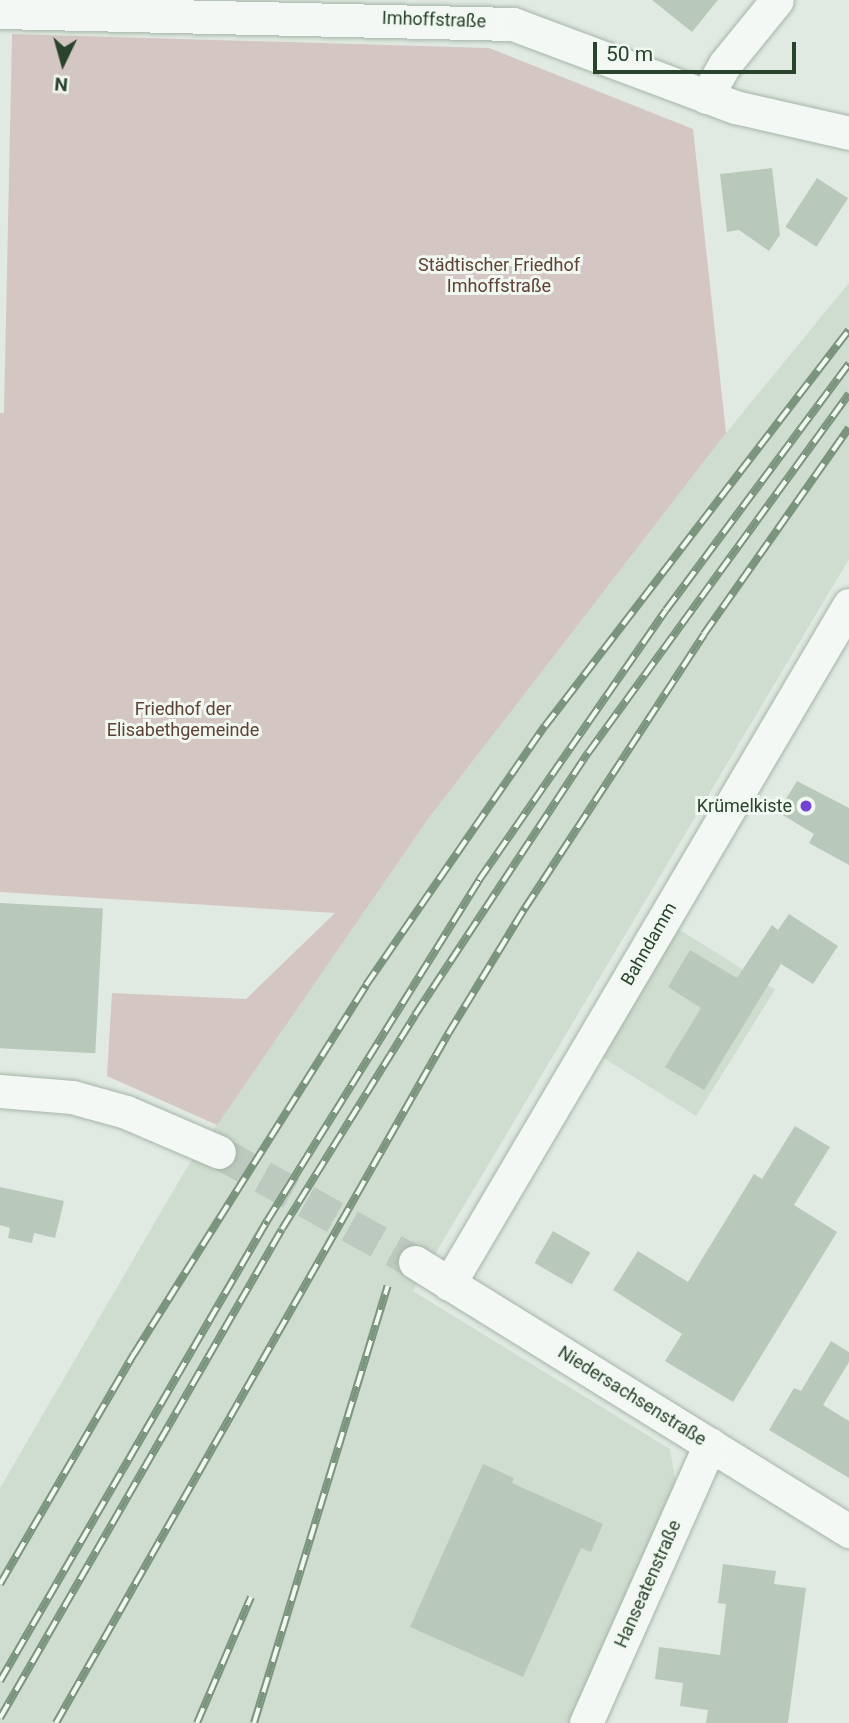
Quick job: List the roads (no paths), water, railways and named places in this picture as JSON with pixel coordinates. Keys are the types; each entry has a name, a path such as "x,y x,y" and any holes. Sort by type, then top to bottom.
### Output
{"street":[{"path":"706,97 725,64 777,0"},
{"name":"Imhoffstraße","path":"0,12 360,9 513,24 706,97 849,133"},
{"name":"Bahndamm","path":"449,1284 849,605"},
{"path":"0,1091 72,1097 126,1112 219,1152"},
{"name":"Niedersachsenstraße","path":"415,1262 849,1531"},
{"name":"Hanseatenstraße","path":"586,1723 710,1444"}],"tunnel":[{"path":"219,1152 415,1262"}],"railway":[{"path":"0,1584 134,1354 366,985 545,726 849,330"},
{"path":"0,1681 267,1221 479,880 666,610 849,364"},
{"path":"0,1718 282,1229 415,1015 588,753 849,394"},
{"path":"56,1723 448,1034 525,908 704,634 849,428"},
{"path":"254,1723 388,1286"},
{"path":"197,1723 251,1597"}],"place":[{"name":"Krümelkiste","path":"806,806"}],"park label":[{"name":"Städtischer Friedhof Imhoffstraße","path":"499,276"},
{"name":"Friedhof der Elisabethgemeinde","path":"183,720"}]}
